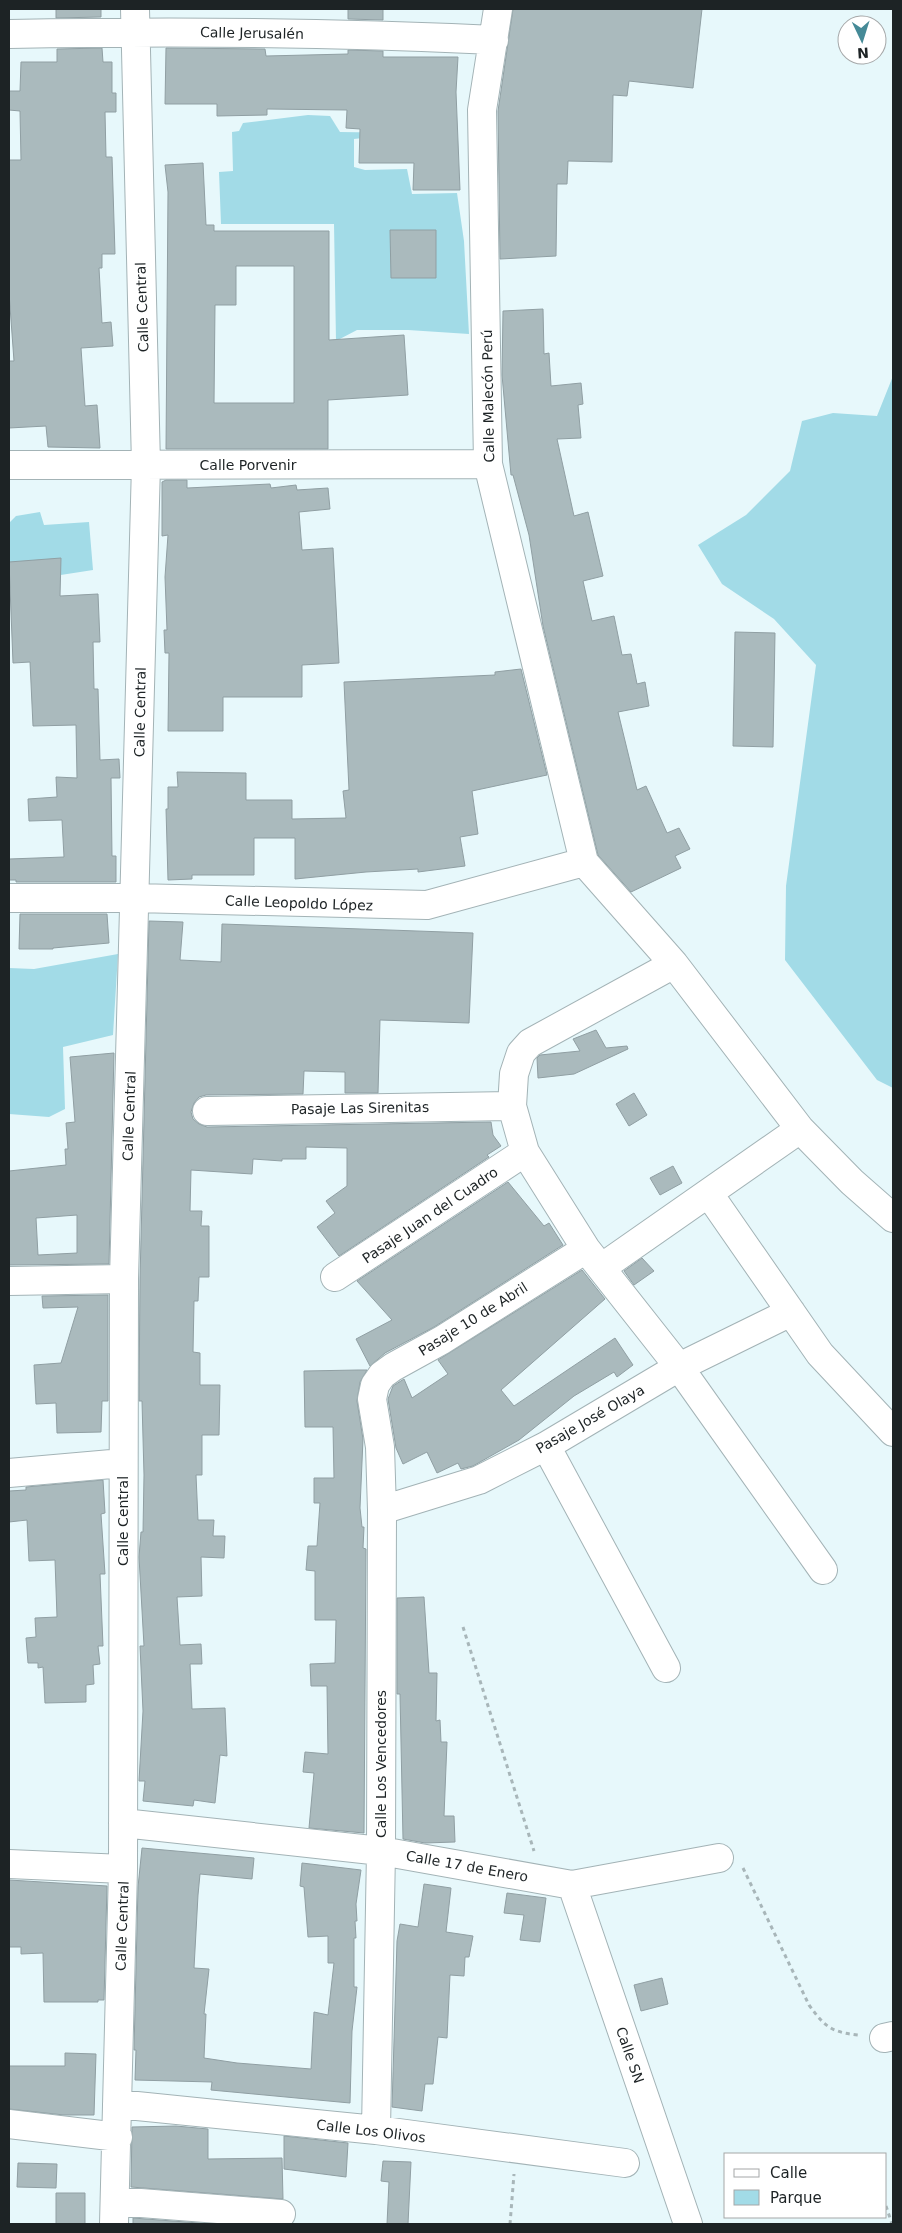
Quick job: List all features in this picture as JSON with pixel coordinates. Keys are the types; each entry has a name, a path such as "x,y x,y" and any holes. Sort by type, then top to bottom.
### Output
{"street":[{"name":"Calle Malecón Perú","path":"498,9 482,110 488,464 584,862"},
{"name":"Calle Jerusalén","path":"9,34 134,20 494,40"},
{"name":"Calle Central","path":"114,2213 118,2137 117,2104 123,1869 124,1279 146,465 134,20"},
{"name":"Calle Porvenir","path":"9,465 488,464"},
{"name":"Calle Leopoldo López","path":"9,898 135,898 427,905 584,862"},
{"path":"584,862 674,964 800,1129 852,1182 893,1218"},
{"path":"674,964 530,1043 521,1052 514,1074 512,1106 525,1152 593,1258 679,1367 823,1570"},
{"name":"Pasaje Las Sirenitas","path":"208,1111 512,1106"},
{"name":"Pasaje 10 de Abril","path":"372,1400 378,1380 393,1367 709,1194 800,1129"},
{"name":"Pasaje Juan del Cuadro","path":"335,1278 525,1152"},
{"path":"709,1194 820,1354 893,1432"},
{"path":"9,1281 124,1279"},
{"name":"Pasaje José Olaya","path":"382,1510 479,1480 546,1446 679,1367 791,1312"},
{"name":"Calle Los Vencedores","path":"372,1400 380,1447 382,1510 381,1850 376,2130"},
{"path":"546,1446 666,1668"},
{"path":"9,1472 123,1463"},
{"name":"Calle 17 de Enero","path":"123,1823 381,1850 572,1885 719,1858"},
{"path":"9,1864 123,1869"},
{"name":"Calle SN","path":"572,1885 688,2224"},
{"name":"Calle Los Olivos","path":"117,2104 376,2130 624,2163"},
{"path":"9,2124 118,2137"},
{"path":"114,2213 281,2214"}],"path":[{"path":"463,1628 543,1880"},
{"path":"719,1858 740,1865 809,2005 823,2025 840,2033 888,2037"},
{"path":"510,2224 516,2149"},
{"path":"887,2209 892,2224"}],"green space":[{"path":"308,115 330,116 340,132 408,133 354,139 354,167 365,170 407,169 412,194 457,193 464,241 469,334 408,330 357,330 336,341 334,224 221,224 219,172 233,171 232,132 239,131 243,123"},
{"path":"893,376 893,1088 877,1080 785,960 786,886 816,665 774,619 722,584 698,545 746,515 790,471 802,421 833,413 877,416"},
{"path":"40,512 44,525 89,522 93,570 9,583 9,523 16,516"},
{"path":"118,954 113,1035 63,1047 65,1109 49,1117 9,1114 9,968 34,969"}],"building":[{"path":"56,9 101,9 101,17 56,18"},
{"path":"348,9 383,9 383,20 348,19"},
{"path":"513,9 702,9 693,88 629,81 627,96 613,95 612,162 568,161 567,184 557,184 556,256 500,259 498,111"},
{"path":"102,48 103,62 112,62 112,93 116,93 116,112 105,112 106,157 112,157 115,254 102,254 102,268 99,268 102,323 111,322 113,346 81,348 85,406 97,405 100,448 48,447 46,426 9,428 9,361 14,361 9,293 9,160 21,160 20,111 9,110 9,91 20,91 21,62 57,62 57,49"},
{"path":"166,48 265,49 266,56 348,54 348,50 383,51 383,57 458,57 456,92 460,190 413,190 414,163 359,163 360,129 346,128 347,110 267,109 267,115 217,116 217,104 165,104"},
{"path":"203,163 206,225 214,225 214,231 329,231 329,340 404,335 408,395 328,400 328,449 166,449 168,192 165,165","holes":["236,266 294,266 294,403 214,403 215,305 236,305"]},
{"path":"390,230 436,230 436,278 391,278"},
{"path":"543,309 544,354 549,353 551,386 581,383 583,404 578,405 581,438 557,439 574,516 588,512 603,576 583,581 592,621 614,616 622,655 631,654 637,684 645,682 649,706 618,712 637,790 646,786 667,833 679,828 690,849 675,856 681,868 631,892 598,855 543,626 529,535 513,475 511,475 502,375 503,311"},
{"path":"166,480 187,480 187,488 270,484 271,488 296,485 297,490 328,488 330,509 299,512 302,550 333,548 339,663 302,665 302,697 223,697 223,731 168,731 169,653 165,653 164,630 167,630 165,577 168,535 162,536 162,482"},
{"path":"61,558 60,596 98,594 100,642 93,642 94,689 98,689 100,760 119,759 120,778 111,778 112,856 116,856 116,882 16,882 16,880 9,880 9,859 64,857 62,820 29,821 28,799 57,797 56,777 77,778 76,725 33,726 30,662 13,663 9,562"},
{"path":"735,632 775,633 773,747 733,746"},
{"path":"521,669 547,775 472,791 478,834 460,837 465,866 418,872 418,869 295,879 295,838 254,838 254,875 192,875 192,879 168,880 166,809 168,809 168,787 178,787 177,772 246,773 246,800 292,800 292,819 346,818 343,791 349,790 344,682 495,675 495,672"},
{"path":"20,914 107,914 109,943 53,949 19,949"},
{"path":"149,921 183,922 180,960 221,962 222,924 473,933 469,1023 380,1020 378,1093 345,1093 345,1072 304,1071 303,1094 206,1095 199,1097 194,1103 191,1112 193,1119 207,1127 491,1122 493,1135 501,1146 487,1155 489,1157 339,1256 317,1227 335,1213 326,1201 347,1186 347,1148 306,1147 306,1159 282,1159 282,1161 253,1159 252,1174 191,1170 190,1211 202,1211 201,1226 209,1226 209,1277 199,1277 198,1301 194,1301 193,1352 200,1353 200,1385 220,1385 219,1435 202,1435 202,1475 196,1475 198,1520 214,1520 213,1536 225,1536 224,1558 201,1557 202,1596 177,1597 180,1645 201,1644 202,1664 190,1664 192,1709 225,1708 227,1756 220,1755 215,1803 194,1800 193,1806 143,1801 145,1781 139,1781 143,1711 140,1646 144,1646 139,1557 141,1532 143,1532 144,1475 142,1401 139,1401 140,1279"},
{"path":"596,1030 606,1048 627,1046 628,1049 574,1074 538,1078 537,1058 540,1055 580,1051 573,1039"},
{"path":"114,1053 109,1264 9,1265 9,1171 66,1165 65,1149 68,1149 66,1123 75,1122 70,1057","holes":["77,1215 77,1253 38,1255 36,1218"]},
{"path":"634,1093 647,1115 629,1126 616,1104"},
{"path":"673,1166 682,1183 660,1195 650,1178"},
{"path":"508,1182 544,1226 549,1223 563,1245 434,1327 385,1353 370,1366 356,1339 392,1320 357,1281"},
{"path":"642,1258 654,1271 634,1285 624,1271"},
{"path":"582,1270 605,1299 501,1390 514,1406 615,1338 633,1365 617,1377 614,1372 574,1396 519,1440 473,1466 461,1469 458,1463 437,1473 427,1452 403,1464 396,1448 388,1399 393,1386 404,1379 412,1398 448,1374 438,1360"},
{"path":"108,1295 108,1401 102,1401 101,1432 57,1433 56,1403 36,1404 34,1365 61,1363 78,1307 43,1308 42,1296"},
{"path":"367,1370 360,1382 357,1401 363,1439 360,1508 362,1527 364,1527 363,1548 366,1549 364,1833 309,1828 314,1773 303,1772 305,1752 328,1754 327,1686 311,1686 310,1664 335,1663 336,1620 315,1620 315,1571 306,1570 308,1546 317,1546 320,1503 314,1503 314,1478 334,1478 333,1427 305,1427 304,1371"},
{"path":"103,1480 105,1513 101,1514 105,1574 100,1574 103,1646 98,1646 100,1664 93,1665 94,1684 86,1685 86,1702 45,1703 43,1667 38,1668 38,1663 28,1663 26,1638 36,1637 35,1618 57,1617 55,1560 29,1561 27,1520 9,1522 9,1491 26,1490 26,1487"},
{"path":"424,1597 429,1673 437,1673 436,1721 440,1720 441,1742 447,1742 444,1816 454,1816 455,1842 425,1843 403,1839 400,1694 397,1694 397,1598"},
{"path":"142,1848 254,1858 252,1879 200,1874 198,1895 194,1968 209,1969 204,2014 206,2014 204,2058 237,2063 311,2069 314,2012 328,2015 334,1963 328,1963 328,1936 308,1937 304,1887 300,1886 302,1863 361,1870 356,1904 356,1938 354,1938 354,1987 357,1987 352,2031 350,2103 211,2090 212,2082 135,2080 138,1887"},
{"path":"9,1880 107,1886 104,2000 98,2000 98,2002 44,2002 43,1953 21,1954 21,1947 9,1947"},
{"path":"424,1884 451,1888 446,1932 473,1936 469,1957 465,1957 464,1976 450,1975 447,2038 438,2037 433,2084 425,2084 422,2111 392,2107 397,1941 400,1924 418,1927"},
{"path":"507,1893 546,1898 540,1942 520,1940 524,1915 504,1913"},
{"path":"662,1978 668,2004 641,2011 634,1985"},
{"path":"65,2053 96,2054 94,2115 64,2115 9,2109 9,2066 65,2066"},
{"path":"176,2126 208,2129 208,2159 282,2158 283,2199 131,2187 132,2127"},
{"path":"284,2136 348,2143 346,2177 284,2169"},
{"path":"383,2161 411,2162 408,2224 387,2224 389,2182 381,2181"},
{"path":"18,2163 57,2164 56,2188 17,2187"},
{"path":"56,2193 85,2193 85,2224 56,2224"},
{"path":"133,2218 212,2224 133,2224"}]}
